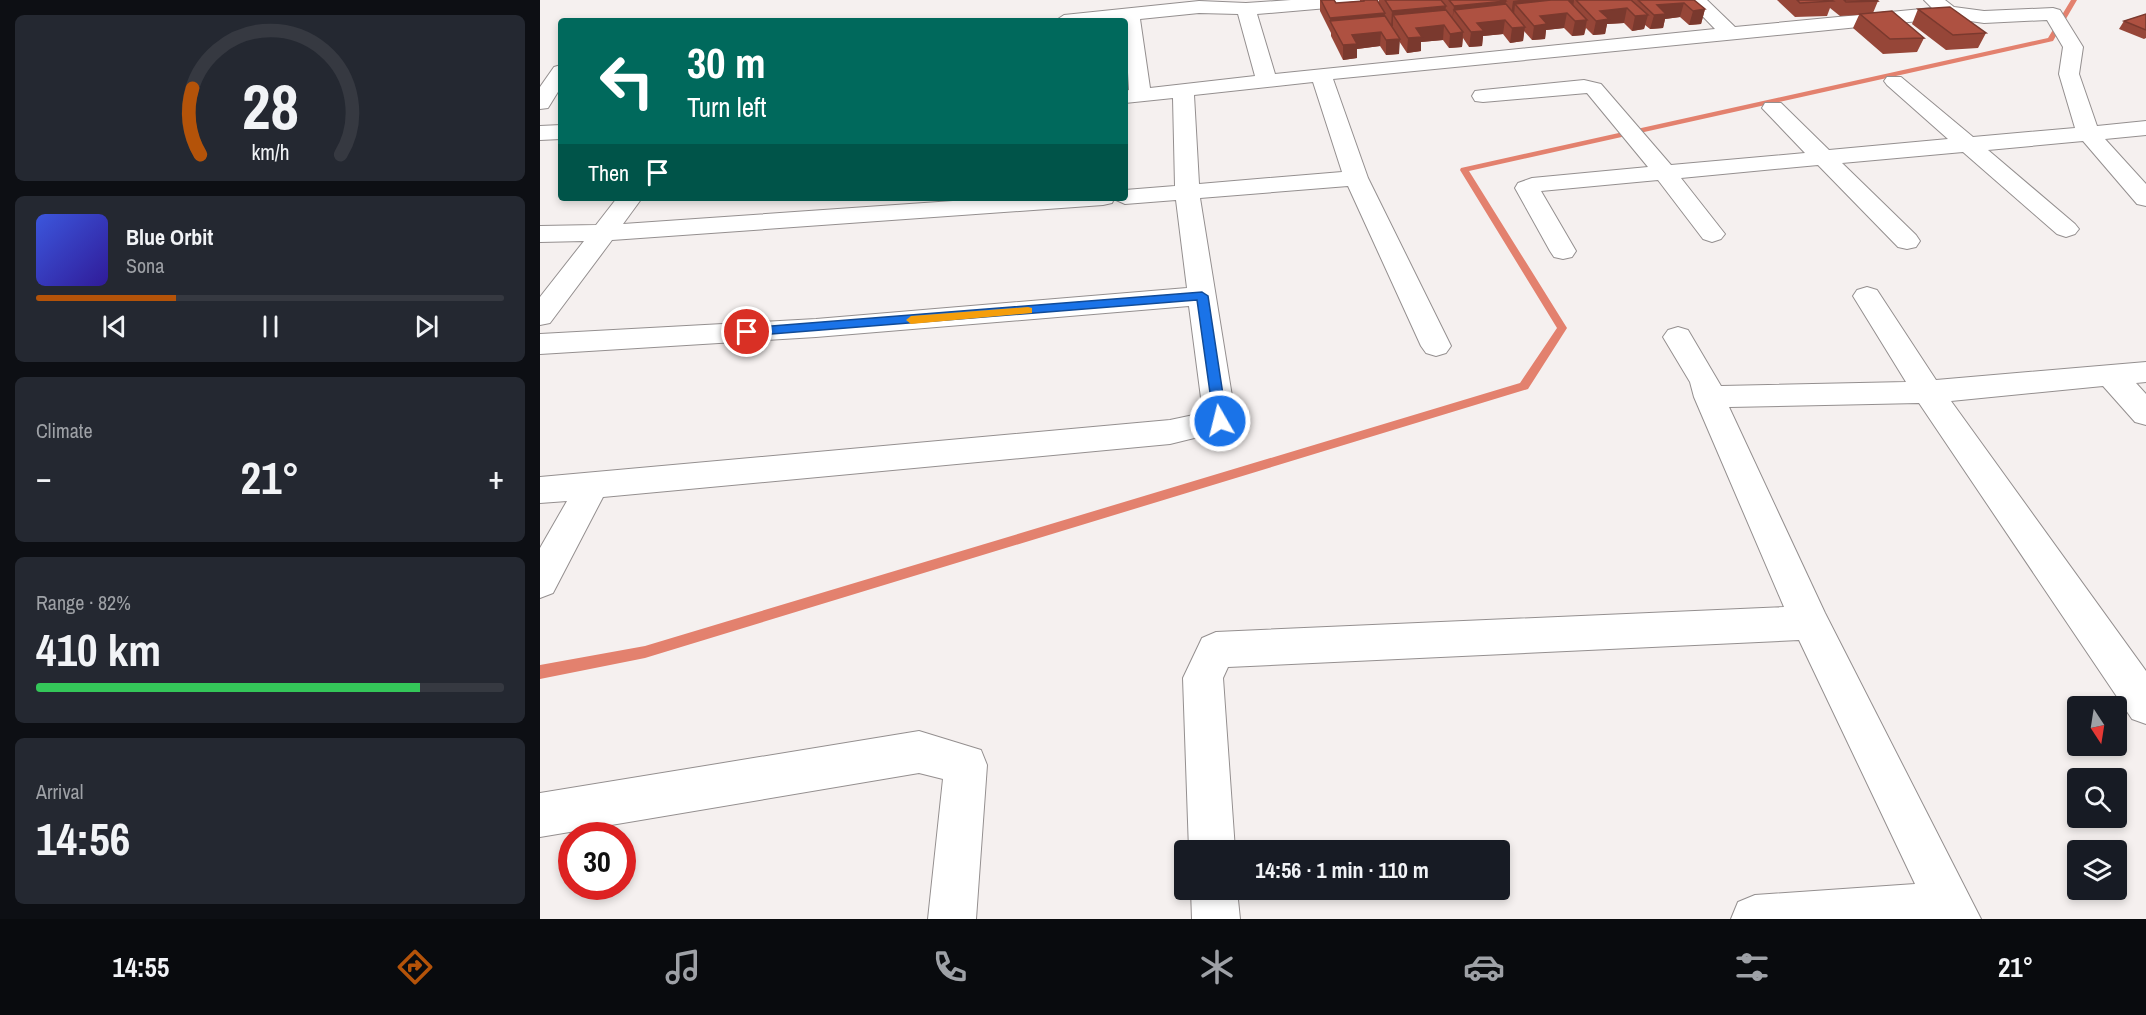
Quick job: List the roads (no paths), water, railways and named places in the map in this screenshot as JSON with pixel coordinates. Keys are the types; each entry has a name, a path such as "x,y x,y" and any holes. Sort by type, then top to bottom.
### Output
{"street":[{"path":"1092,18 1199,7 1246,9 1362,0"},
{"path":"1696,0 1732,34"},
{"path":"1933,0 1948,12"},
{"path":"1246,9 1267,81"},
{"path":"1130,14 1133,96 1948,12 1984,17 2053,14 2073,47 2069,74 2088,133 2146,199"},
{"path":"540,71 558,70"},
{"path":"540,103 558,75"},
{"path":"1321,75 1356,178 1436,346"},
{"path":"1894,81 2066,229"},
{"path":"1483,96 1584,86 1599,93 1638,138 1712,234"},
{"path":"540,490 1170,432 1220,421 1187,192 1184,90"},
{"path":"1773,108 1907,240"},
{"path":"1563,251 1527,188 1665,172 2146,128"},
{"path":"540,133 558,132"},
{"path":"1128,196 1356,178"},
{"path":"540,316 628,201"},
{"path":"540,234 602,232 1059,201"},
{"path":"540,344 816,328 1202,296"},
{"path":"1867,296 1928,392 2146,705"},
{"path":"1678,337 1705,382 1709,397 1810,623 1954,912 1755,919"},
{"path":"1709,397 1928,392 2146,372"},
{"path":"2111,376 2146,414"},
{"path":"540,582 593,485"},
{"path":"1211,840 1203,678 1216,650 1810,623"},
{"path":"540,815 919,752 966,765 952,919"},
{"path":"1215,900 1216,919"}],"waterway":[{"path":"540,672 645,652 1524,386 1562,328 1464,170 2051,40 2074,0"}]}
